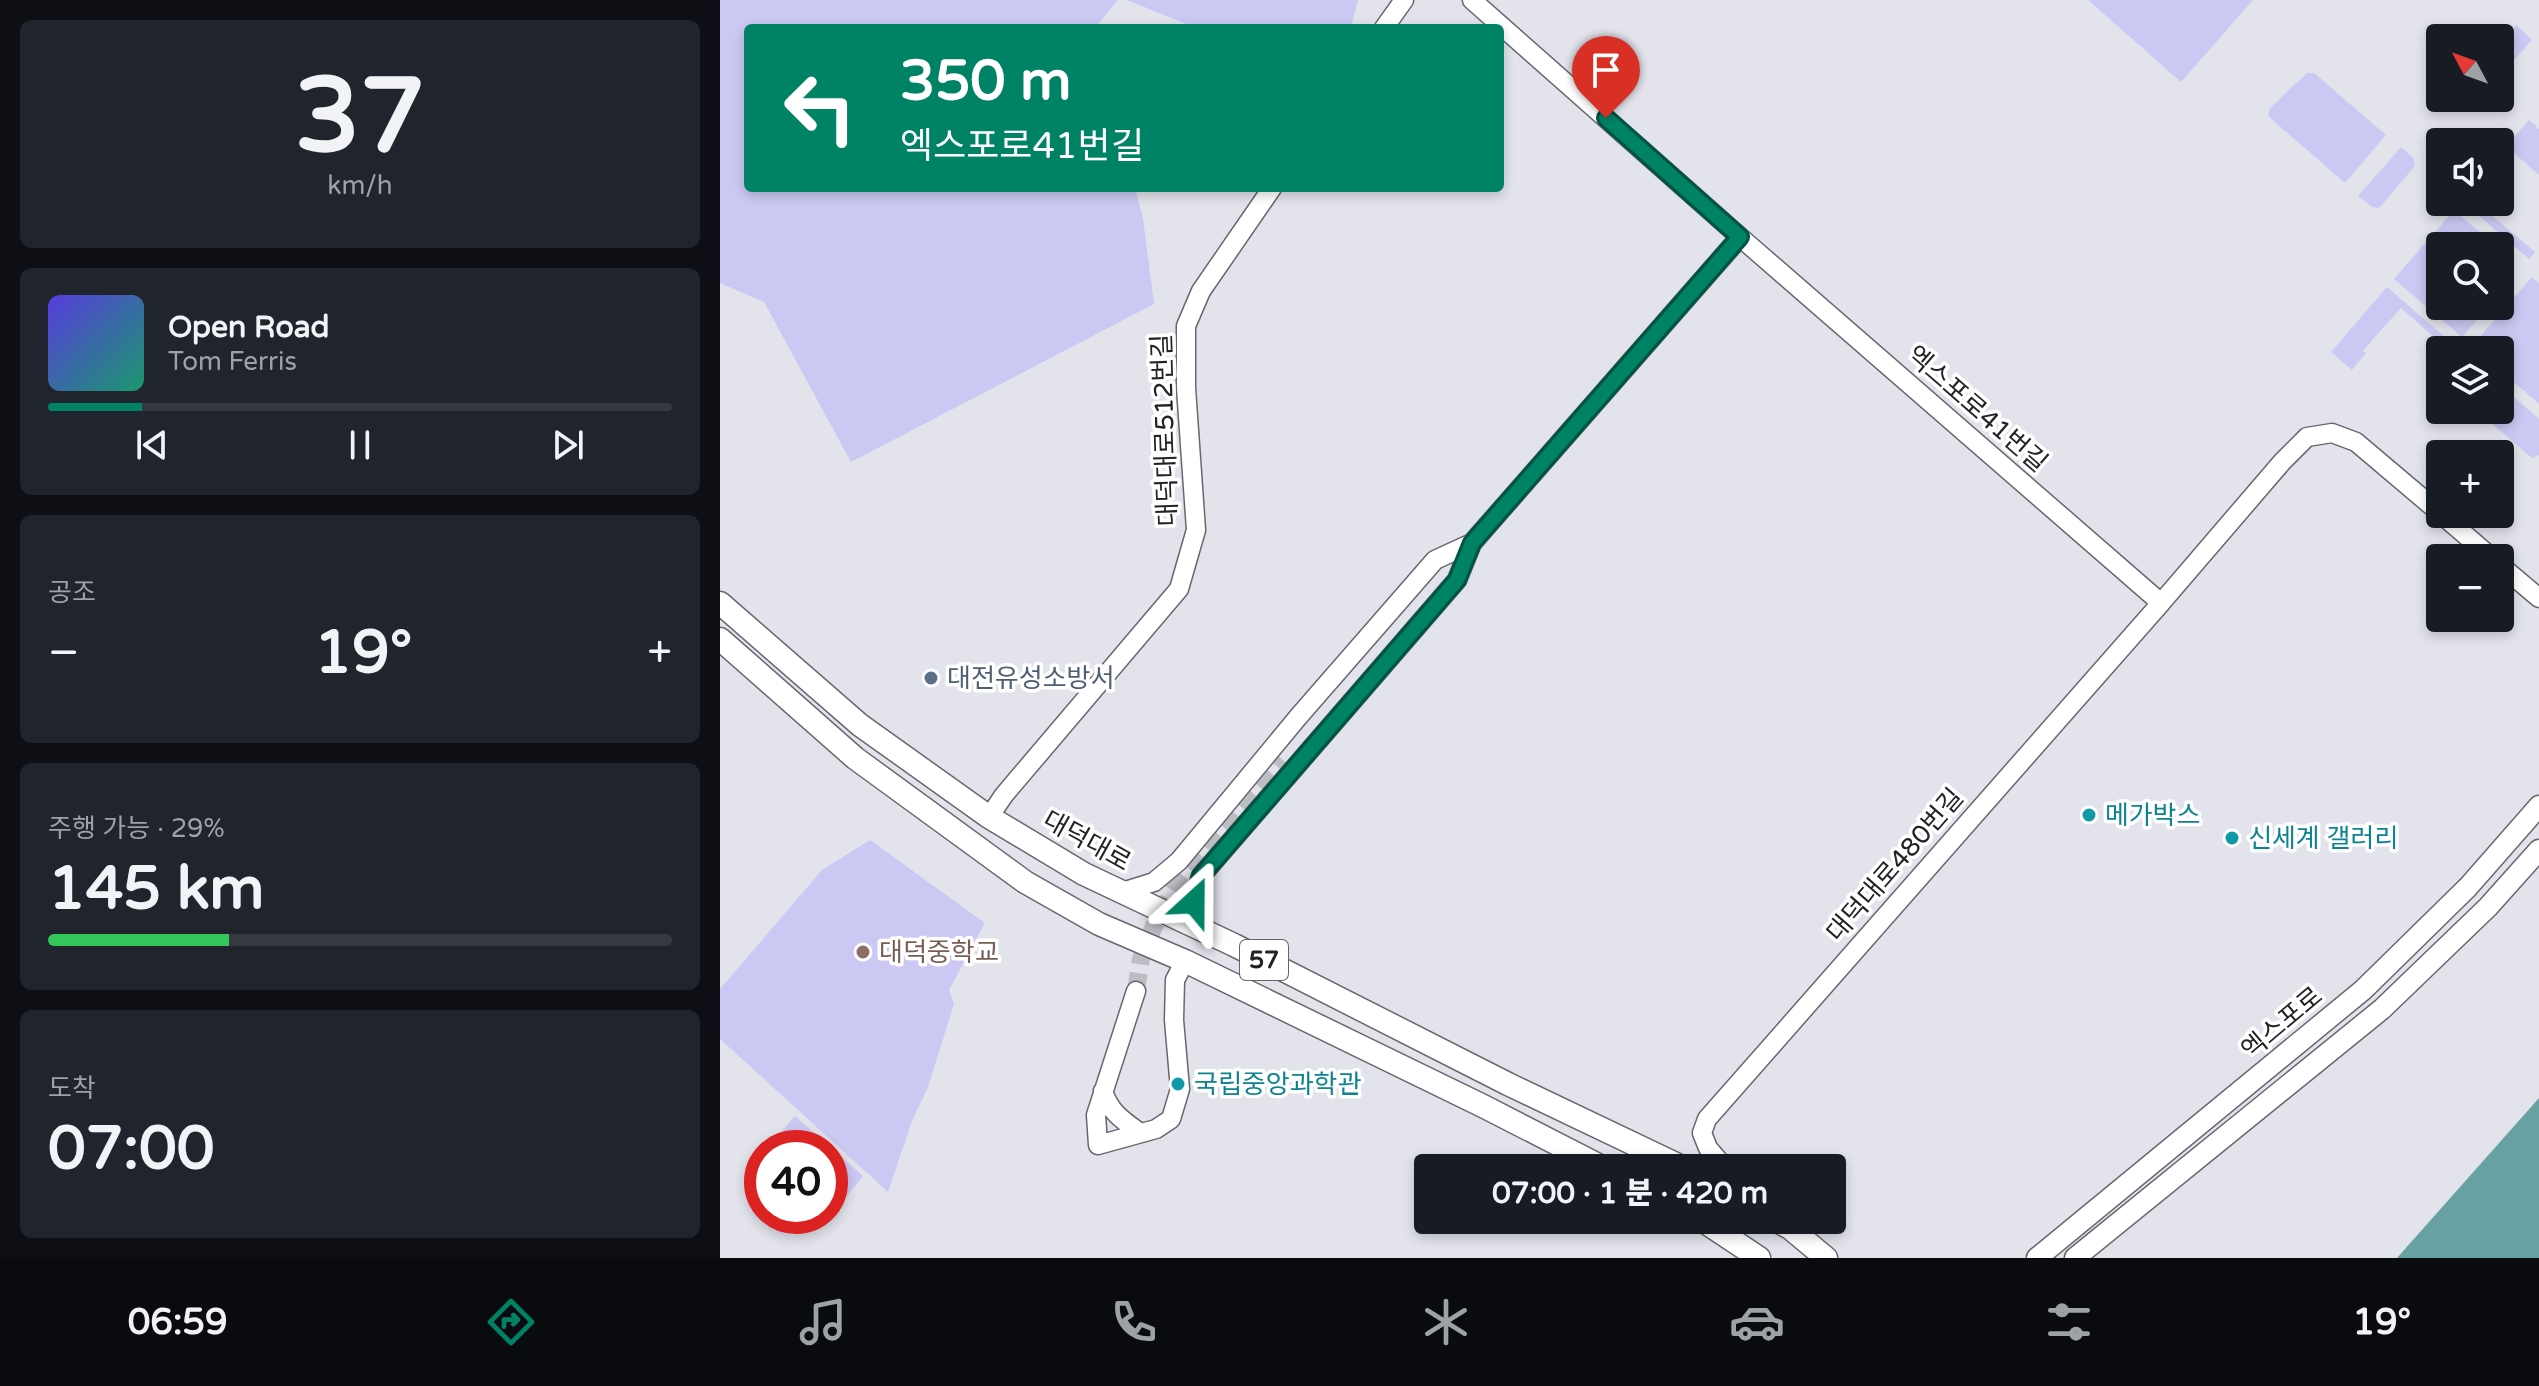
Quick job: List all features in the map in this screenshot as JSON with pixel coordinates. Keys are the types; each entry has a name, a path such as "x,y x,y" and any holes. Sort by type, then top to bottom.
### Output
{"main road":[{"name":"대덕대로","path":"720,603 860,725 989,817 1084,874 1655,1154"},
{"name":"57","path":"720,639 855,758 1025,882 1099,924 1185,961 1577,1154"},
{"name":"엑스포로","path":"2037,1258 2363,990 2468,887 2539,806"},
{"name":"엑스포로","path":"2075,1258 2382,1009 2488,907 2539,850"},
{"path":"1723,1234 1759,1258"},
{"path":"1796,1234 1826,1258"}],"street":[{"path":"1387,24 1404,0"},
{"name":"엑스포로41번길","path":"1472,0 1499,24"},
{"name":"엑스포로41번길","path":"1504,28 2161,603"},
{"name":"대덕대로512번길","path":"989,817 1004,795 1179,589 1196,530 1186,388 1186,326 1201,291 1269,192"},
{"path":"1203,930 1194,902 1201,876 1472,543 1740,237"},
{"path":"2161,603 2307,437 2332,433 2356,442 2426,501"},
{"path":"2457,528 2476,544"},
{"path":"1122,892 1154,882 1179,861 1435,560 1472,543"},
{"path":"2514,577 2539,598"},
{"name":"대덕대로480번길","path":"1713,1154 1702,1133 1707,1119 2161,603"},
{"path":"1260,763 1259,778 1272,784 1286,770"},
{"path":"1136,991 1096,1115 1098,1145 1156,1129 1171,1119 1180,1089 1174,1020 1175,980 1185,961"},
{"path":"1103,1091 1117,1117 1139,1132"}],"shaded area":[{"path":"720,0 1118,0 1098,24 744,24 744,192 1136,192 1143,218 1154,304 851,462 764,302 720,283"},
{"path":"1127,0 1358,0 1352,24 1186,24"},
{"path":"2088,0 2253,0 2181,82"},
{"path":"2516,25 2532,40 2514,60"},
{"path":"2307,73 2314,73 2386,135 2345,183 2268,116 2270,108"},
{"path":"2529,120 2539,129 2539,175 2514,153 2514,137"},
{"path":"2401,147 2414,159 2415,166 2379,208 2372,207 2358,196"},
{"path":"2449,216 2461,216 2480,232 2437,232"},
{"path":"2479,216 2493,216 2511,232 2498,232"},
{"path":"2514,234 2535,252 2529,259 2514,246"},
{"path":"2426,242 2426,306 2394,279"},
{"path":"2532,277 2539,283 2539,404 2514,382 2514,336 2481,336 2495,320 2514,320 2514,298"},
{"path":"2387,287 2444,336 2433,336 2401,308 2363,351 2366,353 2352,370 2331,352"},
{"path":"2442,320 2477,320 2461,336"},
{"path":"2514,397 2539,419 2539,455 2532,458 2492,424 2514,424"},
{"path":"870,840 985,923 949,990 954,1004 928,1087 912,1121 888,1192 848,1156 848,1130 820,1130 720,1039 720,989 822,870"},
{"path":"2539,1098 2539,1258 2397,1258"},
{"path":"795,1116 811,1130 783,1130"},
{"path":"848,1163 863,1176 848,1195"}],"tunnel":[{"path":"1136,991 1141,959 1154,926 1175,888 1285,762"}],"place":[{"name":"대전유성소방서","path":"931,678"},
{"name":"메가박스","path":"2089,815"},
{"name":"신세계 갤러리","path":"2232,838"},
{"name":"대덕중학교","path":"863,952"},
{"name":"국립중앙과학관","path":"1178,1084"}],"route":[{"path":"1194,902 1201,876 1457,580 1472,543 1740,237 1606,118"}]}
